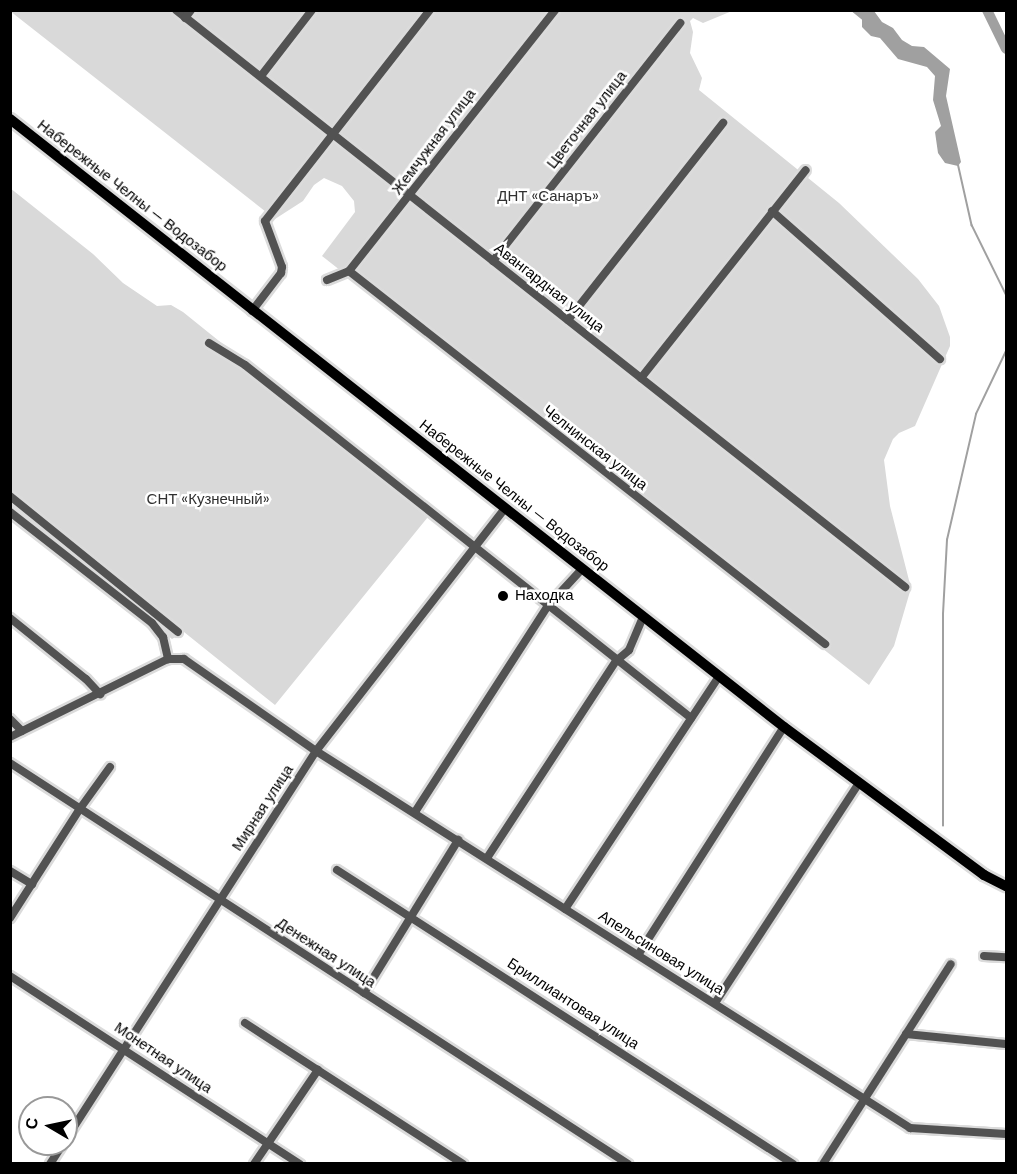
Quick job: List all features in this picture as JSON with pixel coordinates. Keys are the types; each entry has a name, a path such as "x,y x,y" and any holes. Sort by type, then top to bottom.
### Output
{"main road":[{"name":"Набережные Челны — Водозабор","path":"10,119 784,727 984,875 1006,886"}],"street":[{"name":"Авангардная улица","path":"176,10 188,14 331,136 905,586"},
{"path":"261,76 312,10"},
{"path":"252,311 281,273 282,267 265,221 430,10"},
{"name":"Жемчужная улица","path":"327,280 349,271 410,197 506,70 555,10"},
{"name":"Цветочная улица","path":"493,261 680,23"},
{"path":"568,320 723,123"},
{"path":"641,378 806,170"},
{"path":"772,211 940,359"},
{"name":"Челнинская улица","path":"349,271 825,644"},
{"path":"209,343 245,365 616,662 691,718"},
{"path":"10,496 178,632"},
{"name":"Мирная улица","path":"78,1120 316,751 505,508"},
{"path":"10,512 152,623 163,637 168,659 10,737"},
{"path":"415,812 547,607 582,569"},
{"path":"487,858 616,662 629,650 643,617"},
{"path":"10,618 86,679 99,694"},
{"name":"Апельсиновая улица","path":"168,659 184,658 316,751 910,1128 1006,1134"},
{"path":"565,909 719,676"},
{"path":"10,719 22,731"},
{"path":"638,955 784,727"},
{"name":"Денежная улица","path":"10,763 628,1164"},
{"path":"10,918 110,767"},
{"path":"716,1003 858,783"},
{"path":"364,993 458,840"},
{"name":"Бриллиантовая улица","path":"337,870 412,916 794,1164"},
{"path":"10,871 32,884"},
{"path":"984,956 1006,957"},
{"path":"823,1164 951,964"},
{"name":"Монетная улица","path":"10,976 300,1164"},
{"path":"245,1023 463,1164"},
{"path":"906,1034 1006,1044"},
{"path":"254,1164 318,1070"}],"green space":[{"name":"ДНТ «Санаръ»","path":"10,11 732,11 703,23 693,18 690,21 693,32 690,53 702,78 699,90 839,203 918,279 939,306 950,337 950,346 915,426 899,433 893,439 884,460 890,506 911,588 894,646 869,685 322,256 355,212 354,201 342,186 324,178 314,185 303,201 275,219"},
{"name":"СНТ «Кузнечный»","path":"10,188 93,254 123,283 157,306 171,305 183,312 432,512 275,705 184,632 172,639 11,507"}],"shaded area":[{"path":"852,11 874,11 882,22 893,28 902,40 912,46 924,47 950,69 946,96 961,162 958,166 945,163 938,153 935,132 941,126 933,100 935,76 927,67 898,59 880,38 871,36 862,27 862,18"}],"waterway":[{"path":"852,10 862,18"},
{"path":"987,10 1006,49"},
{"path":"958,163 972,225 1006,294"},
{"path":"943,826 943,614 947,540 976,414 1006,351"}],"place":[{"name":"Находка","path":"503,596"}]}
